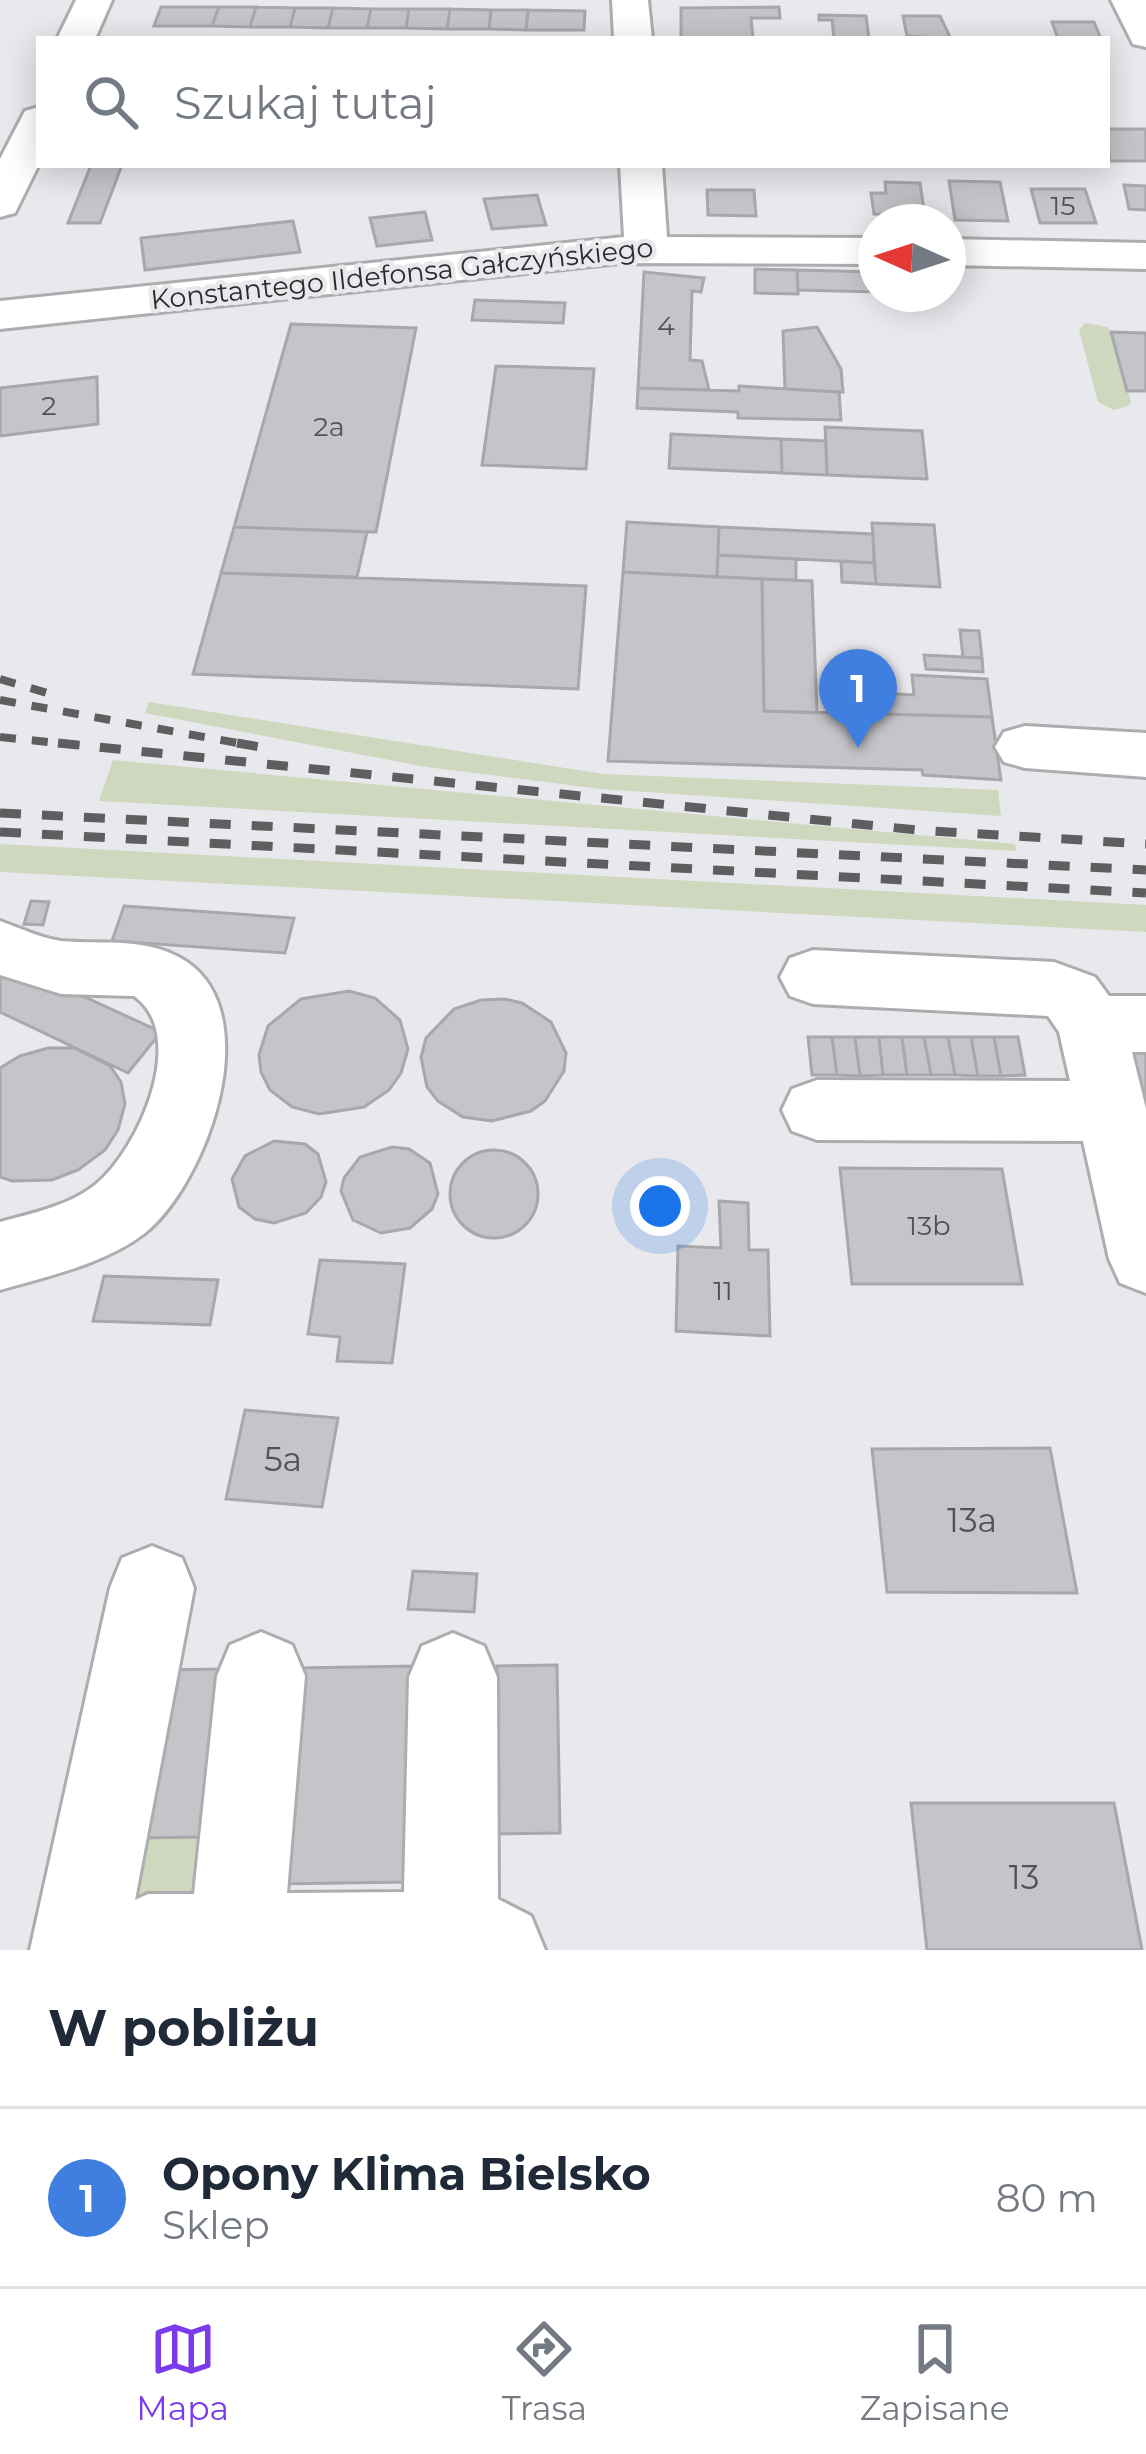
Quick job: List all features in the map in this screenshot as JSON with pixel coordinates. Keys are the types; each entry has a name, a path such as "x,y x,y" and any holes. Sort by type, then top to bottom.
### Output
{"street":[{"path":"77,36 94,0"},
{"path":"630,0 633,36"},
{"path":"1129,0 1138,53"},
{"path":"0,203 36,125"},
{"path":"641,168 646,248"},
{"name":"Konstantego Ildefonsa Gałczyńskiego","path":"0,315 646,248 858,251"},
{"path":"966,252 1146,256"},
{"path":"1025,747 1146,755"},
{"path":"0,946 62,967 146,972 170,985 191,1016 193,1059 163,1157 132,1199 72,1236 0,1256"},
{"path":"813,977 1054,989 1119,1024 1111,1111 1146,1259"},
{"path":"817,1110 1111,1111"},
{"path":"78,1950 152,1588"},
{"path":"236,1941 261,1676"},
{"path":"140,1950 148,1942 474,1945 453,1678"}],"green space":[{"path":"1085,323 1108,327 1131,402 1128,406 1114,410 1098,402 1079,330"},
{"path":"149,702 603,774 998,790 1001,816 601,789 426,767 145,713"},
{"path":"113,760 1015,844 1016,851 99,801"},
{"path":"0,844 1146,905 1146,932 0,872"},
{"path":"202,1837 204,1909 87,1950 137,1838"}],"building":[{"path":"161,7 219,7 212,26 154,26"},
{"path":"219,7 256,7 250,27 212,26"},
{"path":"256,7 295,8 290,27 250,27"},
{"path":"779,7 780,18 751,18 753,36 681,36 681,8"},
{"path":"295,8 333,8 328,28 290,27"},
{"path":"333,8 371,9 367,28 328,28"},
{"path":"371,9 409,9 406,28 367,28"},
{"path":"409,9 450,9 447,29 406,28"},
{"path":"450,9 491,10 489,29 447,29"},
{"path":"491,10 528,10 526,30 489,29"},
{"path":"528,10 585,11 584,30 526,30"},
{"path":"819,15 866,16 869,36 834,36 832,20 819,20"},
{"path":"903,16 940,16 950,36 907,36"},
{"path":"1052,22 1094,22 1100,36 1057,36"},
{"path":"1110,129 1146,129 1146,161 1110,161"},
{"path":"90,168 121,168 100,223 68,223"},
{"path":"949,181 1000,182 1008,221 966,220 966,204 953,204"},
{"path":"885,182 920,183 923,204 873,204 871,193 886,193"},
{"path":"1124,185 1146,186 1146,210 1129,209"},
{"path":"1031,189 1085,189 1096,223 1040,223"},
{"path":"707,190 754,190 756,216 708,215"},
{"path":"537,195 546,225 492,229 484,199"},
{"path":"425,212 432,240 377,246 370,218"},
{"path":"293,221 300,252 145,270 141,238"},
{"path":"755,269 797,270 798,294 755,293"},
{"path":"797,270 858,272 858,292 798,290"},
{"path":"644,272 704,278 701,292 692,291 690,360 702,361 709,390 638,388"},
{"path":"475,300 565,303 563,323 472,320"},
{"path":"291,324 416,328 376,532 234,527"},
{"path":"817,327 841,369 843,392 785,389 783,331"},
{"path":"1111,332 1146,333 1146,391 1127,391"},
{"path":"496,366 594,369 586,469 482,465"},
{"path":"97,377 98,424 0,436 0,388"},
{"path":"739,386 839,392 841,420 738,418 738,412 637,408 638,388 739,391"},
{"path":"825,427 922,431 927,479 827,475"},
{"path":"671,434 781,439 782,473 669,468"},
{"path":"781,439 826,441 827,475 782,473"},
{"path":"627,522 719,527 717,577 623,572"},
{"path":"872,523 934,525 940,587 876,584"},
{"path":"234,527 367,532 357,577 221,573"},
{"path":"719,527 873,534 874,563 718,555"},
{"path":"718,555 796,559 796,580 717,577"},
{"path":"841,561 874,563 876,584 842,582"},
{"path":"623,572 762,579 764,711 992,717 1001,780 923,775 922,770 608,761"},
{"path":"221,573 586,586 578,689 193,674"},
{"path":"762,579 812,581 817,713 764,711"},
{"path":"960,630 979,631 982,658 963,657"},
{"path":"924,655 982,658 983,672 926,669"},
{"path":"912,675 987,679 992,717 882,714 879,693 914,695"},
{"path":"31,901 49,902 43,925 24,924"},
{"path":"124,906 294,918 285,953 112,941"},
{"path":"0,958 161,1032 128,1073 0,1012"},
{"path":"349,991 375,998 400,1020 408,1049 401,1073 389,1090 364,1107 319,1114 292,1107 270,1090 261,1072 259,1055 268,1026 301,999"},
{"path":"504,999 522,1003 551,1022 566,1053 564,1071 545,1101 531,1111 492,1121 463,1117 438,1101 427,1087 421,1057 426,1038 454,1009"},
{"path":"808,1037 832,1037 837,1075 812,1075"},
{"path":"832,1037 855,1037 860,1076 837,1075"},
{"path":"855,1037 879,1037 883,1075 860,1076"},
{"path":"879,1037 902,1037 907,1075 883,1075"},
{"path":"902,1037 924,1037 931,1075 907,1075"},
{"path":"924,1037 948,1037 955,1075 931,1075"},
{"path":"948,1037 971,1037 978,1076 955,1075"},
{"path":"971,1037 994,1037 1001,1076 978,1076"},
{"path":"994,1037 1018,1037 1025,1075 1001,1076"},
{"path":"1118,1044 1146,1044 1146,1137"},
{"path":"48,1048 74,1048 110,1066 121,1082 125,1104 118,1130 105,1150 78,1170 52,1180 12,1181 0,1177 0,1068"},
{"path":"274,1141 305,1144 318,1154 326,1182 321,1197 306,1213 274,1223 255,1219 239,1207 232,1179 245,1156"},
{"path":"392,1147 409,1149 430,1163 438,1194 432,1209 410,1228 381,1233 353,1220 341,1191 344,1178 360,1157"},
{"path":"494,1150 511,1153 525,1163 535,1177 535,1211 525,1225 511,1235 494,1238 477,1235 463,1225 453,1211 450,1194 453,1177 463,1163 477,1153"},
{"path":"840,1168 1002,1169 1022,1284 852,1284"},
{"path":"719,1201 748,1203 749,1250 768,1250 770,1336 676,1331 678,1246 721,1248"},
{"path":"320,1260 405,1264 392,1363 337,1361 340,1337 308,1334"},
{"path":"104,1276 218,1280 210,1325 93,1321"},
{"path":"245,1410 338,1418 322,1507 226,1499"},
{"path":"1050,1448 1077,1593 887,1592 872,1449"},
{"path":"413,1571 477,1574 474,1612 408,1609"},
{"path":"557,1665 560,1833 496,1834 497,1666"},
{"path":"416,1666 407,1882 278,1884 297,1668"},
{"path":"222,1669 202,1837 136,1838 159,1670"},
{"path":"911,1803 1114,1803 1142,1950 927,1950"}],"railway":[{"path":"0,679 47,693"},
{"path":"0,700 248,745"},
{"path":"0,737 58,743"},
{"path":"58,743 917,830 1146,844"},
{"path":"58,743 87,746"},
{"path":"237,743 248,745"},
{"path":"248,745 260,747"},
{"path":"248,745 254,746"},
{"path":"0,813 1146,870"},
{"path":"0,832 1146,893"}],"place":[{"name":"Opony Klima Bielsko","path":"858,748"}]}
